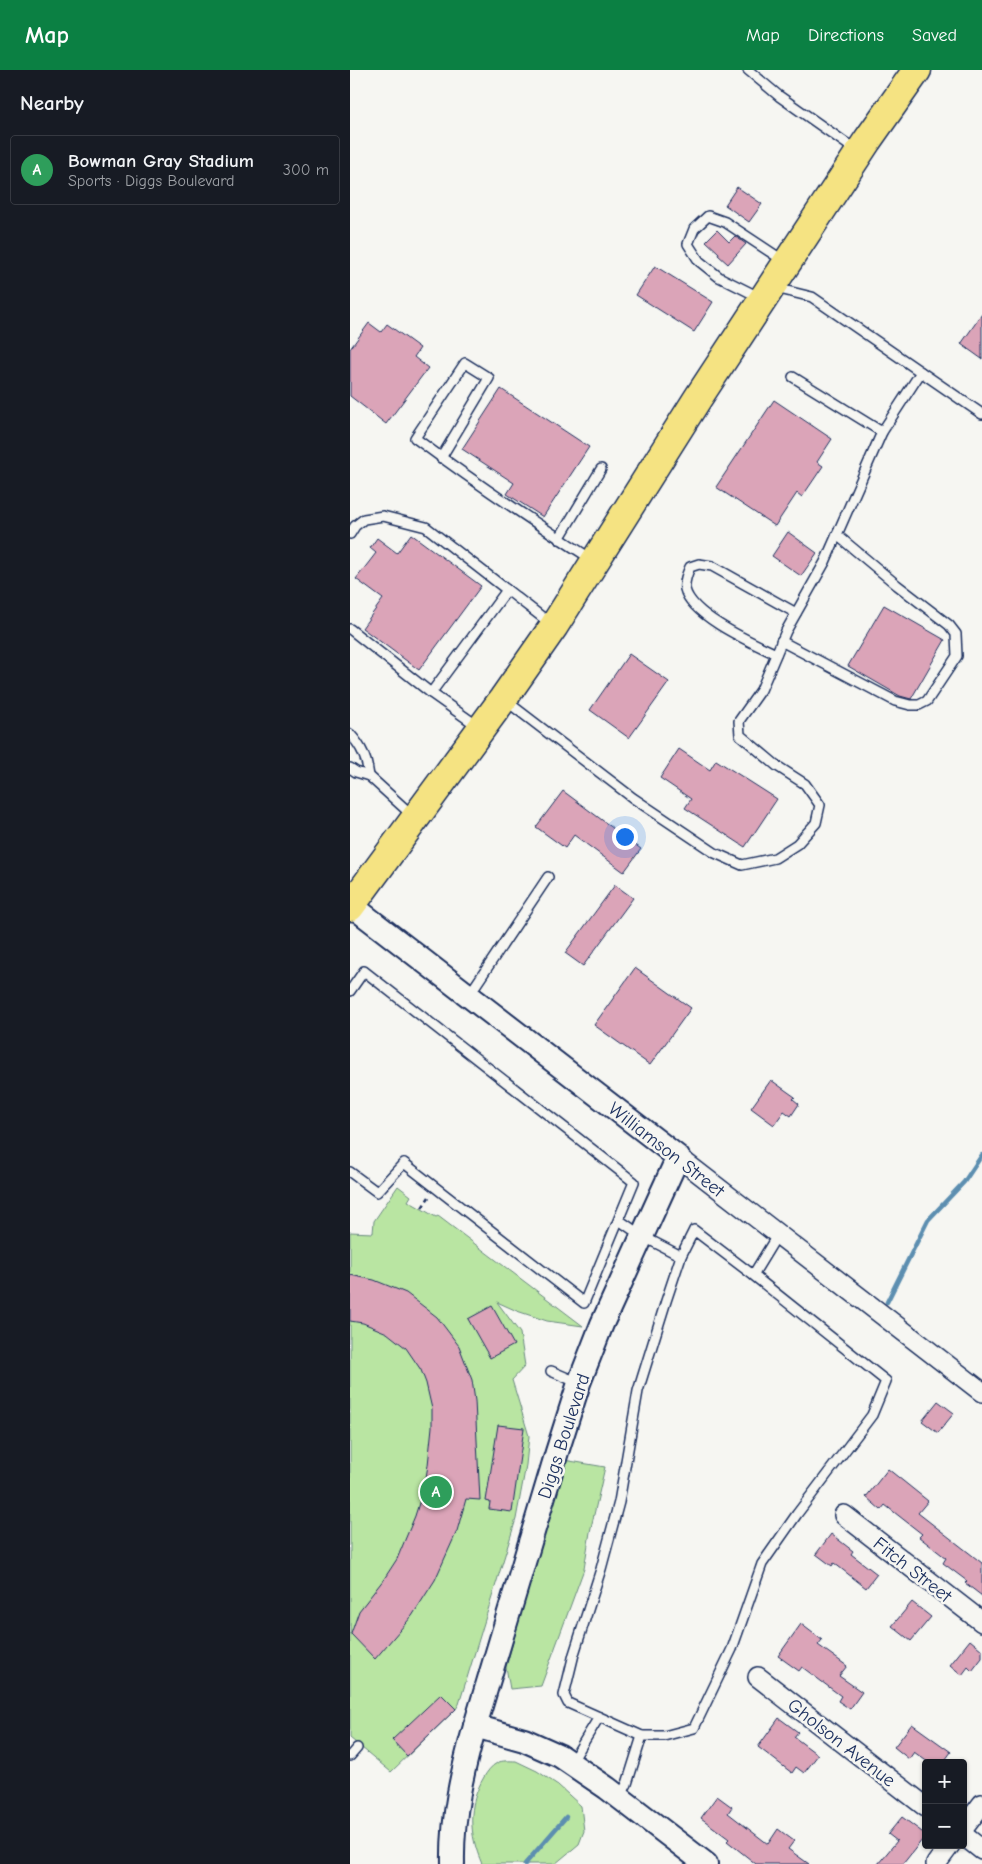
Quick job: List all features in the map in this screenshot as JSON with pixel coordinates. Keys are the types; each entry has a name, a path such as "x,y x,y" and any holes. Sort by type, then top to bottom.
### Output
{"main road":[{"path":"350,905 503,699 554,626 698,398 788,264 859,153 917,70"}],"street":[{"name":"Williamson Street","path":"350,905 982,1392"},
{"name":"Diggs Boulevard","path":"453,1864 453,1825 457,1800 475,1726 556,1452 579,1383 602,1324 678,1157"},
{"name":"Fitch Street","path":"844,1515 982,1622"},
{"name":"Gholson Avenue","path":"758,1677 923,1804"},
{"path":"475,1726 524,1740 571,1763 620,1797 706,1864"},
{"path":"967,1824 982,1804"},
{"path":"967,1838 982,1850"},
{"path":"936,1864 947,1849"}],"lane":[{"path":"748,70 779,96 859,153"},
{"path":"788,264 725,222 708,216 694,229 688,244 699,260 719,277 768,294 812,297 982,414"},
{"path":"441,458 489,378 464,363 414,438 441,458 531,521 595,562"},
{"path":"503,699 633,798 715,853 742,864 775,858 797,844 816,823 820,805 805,784 777,766 740,735 739,721 761,690 781,641 825,562 882,432 921,372"},
{"path":"793,376 882,432"},
{"path":"559,539 601,469"},
{"path":"350,534 355,526 364,519 383,516 426,527 554,626"},
{"path":"781,641 895,701 919,706 927,701 957,656 956,634 949,625 837,535"},
{"path":"776,654 740,636 702,612 686,591 685,578 690,567 699,564 712,566 796,613"},
{"path":"431,693 507,590"},
{"path":"350,629 431,693 481,729"},
{"path":"350,734 362,748 367,761 369,776"},
{"path":"350,768 369,776 415,818"},
{"path":"469,995 548,877"},
{"path":"350,991 364,971 634,1182 584,1302 404,1163 377,1192 350,1172"},
{"path":"619,1220 642,1236 682,1256"},
{"path":"694,1230 886,1381 872,1415 797,1514 762,1564 732,1649 694,1728 664,1736 642,1736 568,1704 564,1695 574,1654 601,1569 618,1502 638,1391 682,1256 694,1230"},
{"path":"753,1275 778,1234"},
{"path":"551,1371 579,1383"},
{"path":"571,1763 599,1717"},
{"path":"620,1797 627,1784 642,1736"},
{"path":"350,1756 356,1748"}],"green space":[{"path":"398,1186 411,1196 408,1201 436,1217 438,1216 583,1326 547,1321 497,1302 520,1333 525,1366 512,1380 529,1436 526,1465 516,1519 459,1704 391,1772 350,1738 350,1232 373,1233 374,1221"},
{"path":"564,1460 605,1467 590,1532 584,1569 541,1686 510,1689 506,1667"},
{"path":"504,1761 516,1761 537,1771 558,1785 581,1806 584,1831 579,1844 555,1864 482,1864 472,1831 472,1809 478,1788 486,1773 495,1764"}],"building":[{"path":"737,187 762,204 749,222 725,205"},
{"path":"717,230 729,242 735,236 746,244 728,264 706,241"},
{"path":"655,266 713,302 694,332 636,295"},
{"path":"982,314 982,359 961,344"},
{"path":"369,323 381,332 387,324 420,348 414,357 428,368 386,424 350,396 350,349"},
{"path":"501,389 589,447 543,517 507,494 514,483 462,449"},
{"path":"774,400 832,439 817,462 823,466 802,497 797,493 775,526 716,487"},
{"path":"788,532 817,553 801,576 772,556"},
{"path":"411,534 481,586 419,670 362,628 383,599 356,579 376,553 370,548 377,538 397,553"},
{"path":"884,605 945,640 911,699 900,696 848,666"},
{"path":"629,654 669,682 629,738 590,710"},
{"path":"679,749 710,770 716,760 777,799 745,847 685,808 691,799 660,778"},
{"path":"563,791 641,849 624,872 574,835 565,848 536,827"},
{"path":"615,885 633,898 583,966 565,953"},
{"path":"635,968 691,1008 650,1065 594,1025"},
{"path":"771,1080 795,1097 793,1099 799,1104 791,1116 784,1111 774,1125 751,1108"},
{"path":"350,1275 374,1280 406,1293 437,1317 459,1346 472,1380 475,1401 480,1500 466,1499 457,1531 435,1580 412,1616 375,1659 351,1634 359,1611 397,1559 415,1516 425,1484 432,1427 432,1409 421,1370 406,1348 387,1333 363,1323 350,1321"},
{"path":"492,1306 514,1345 490,1358 468,1319"},
{"path":"938,1401 954,1413 938,1433 922,1421"},
{"path":"498,1425 524,1428 512,1512 489,1509 490,1502 486,1501"},
{"path":"888,1469 928,1501 918,1513 982,1563 982,1596 965,1583 967,1581 943,1563 946,1558 919,1537 922,1534 885,1505 881,1510 866,1497"},
{"path":"831,1534 853,1551 851,1554 877,1574 866,1588 834,1563 832,1566 816,1554"},
{"path":"912,1602 931,1617 911,1641 892,1626"},
{"path":"801,1624 822,1640 818,1645 847,1666 839,1676 862,1692 850,1709 838,1701 841,1696 802,1667 799,1671 778,1656"},
{"path":"970,1640 982,1650 982,1658 972,1671 968,1667 962,1675 950,1665"},
{"path":"441,1694 456,1709 407,1756 392,1740"},
{"path":"779,1718 798,1732 794,1737 818,1755 804,1773 796,1767 792,1773 758,1747"},
{"path":"912,1724 951,1752 946,1759 924,1759 914,1752 909,1759 894,1747"},
{"path":"717,1796 732,1807 728,1813 768,1844 778,1829 794,1841 788,1849 809,1864 756,1864 727,1841 729,1839 701,1818"},
{"path":"902,1817 922,1832 922,1840 903,1864 878,1864 897,1841 888,1834"}],"waterway":[{"path":"887,1302 928,1220 964,1182 982,1155"},
{"path":"525,1864 566,1817"}],"place":[{"name":"Bowman Gray Stadium","path":"436,1492"}]}
